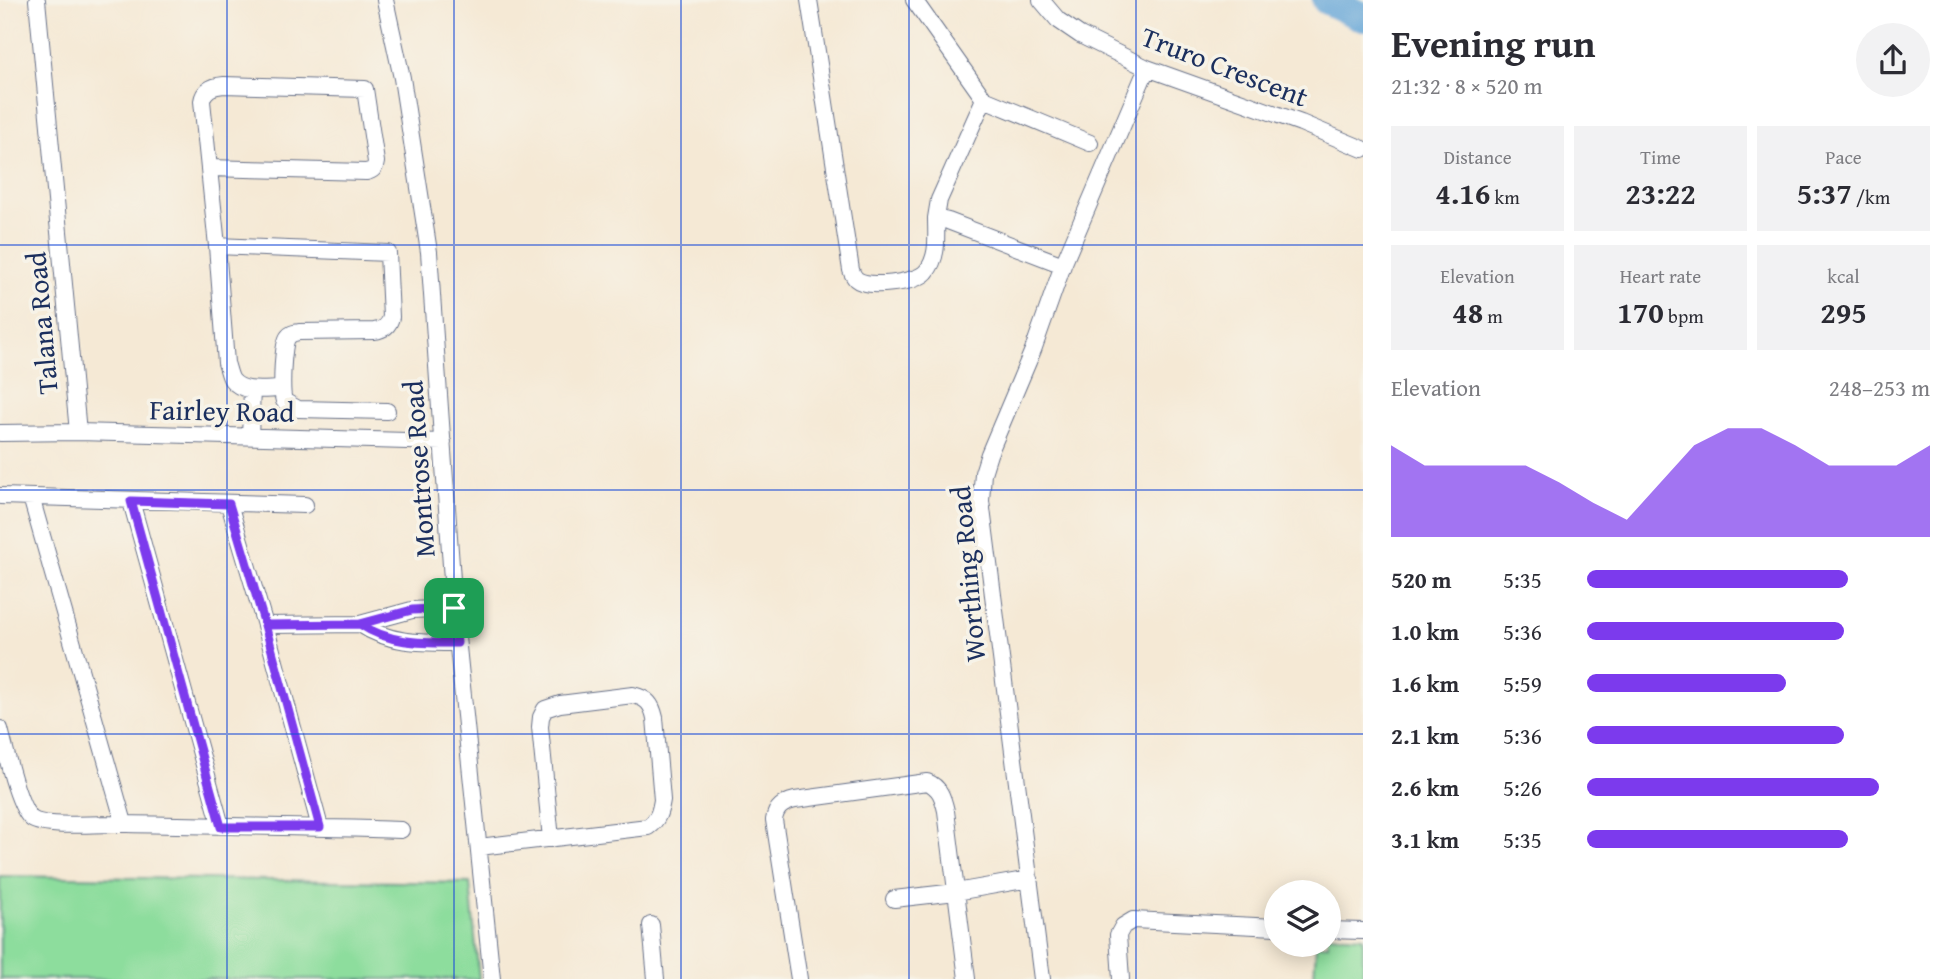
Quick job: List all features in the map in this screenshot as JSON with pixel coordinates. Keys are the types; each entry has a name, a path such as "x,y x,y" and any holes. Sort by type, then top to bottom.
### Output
{"street":[{"name":"Talana Road","path":"37,0 78,432"},
{"name":"Montrose Road","path":"385,0 402,78 429,252 457,643 492,979"},
{"path":"808,0 850,270 855,278 862,282 877,285 917,278 926,272 936,248 939,200 984,99"},
{"path":"914,0 984,99 1090,143"},
{"name":"Truro Crescent","path":"1041,0 1058,20 1080,35 1147,68 1301,123 1363,149"},
{"name":"Worthing Road","path":"1042,979 981,501 982,473 1033,350 1063,265 1147,68"},
{"path":"209,169 372,171 376,162 365,89 224,85 209,89 203,96 202,101 226,363 231,379 240,386 252,390 281,389"},
{"path":"936,218 948,220 1063,265"},
{"path":"217,246 388,253 390,323 374,331 291,334 286,341 281,389 284,401 298,409 387,411"},
{"path":"250,436 252,390"},
{"name":"Fairley Road","path":"0,433 78,432 443,442"},
{"path":"0,496 305,505"},
{"path":"31,497 124,824"},
{"path":"131,501 221,827"},
{"path":"229,504 320,827"},
{"path":"265,625 360,624 412,610 454,608"},
{"path":"360,624 369,630 404,642 457,643"},
{"path":"479,847 551,839 648,827 654,823 662,800 655,718 653,709 645,698 633,695 560,704 545,709 540,727 551,839"},
{"path":"0,729 21,805 35,821 52,824 401,830"},
{"path":"799,979 774,820 779,806 917,782 933,784 940,792 946,811 967,979"},
{"path":"894,899 1030,879"},
{"path":"1121,979 1118,935 1123,926 1133,920 1264,926"},
{"path":"651,925 656,979"},
{"path":"1341,930 1363,931"}],"green space":[{"path":"0,876 470,883 479,979 0,979"},
{"path":"1341,936 1363,937 1363,979 1314,979 1315,957 1341,957"}],"waterway":[{"path":"1327,0 1363,17"}],"route":[{"path":"454,608 412,610 360,624 265,625 229,504 131,501 221,827 320,827 265,625 360,624 369,630 404,642 457,643 454,608"}]}
